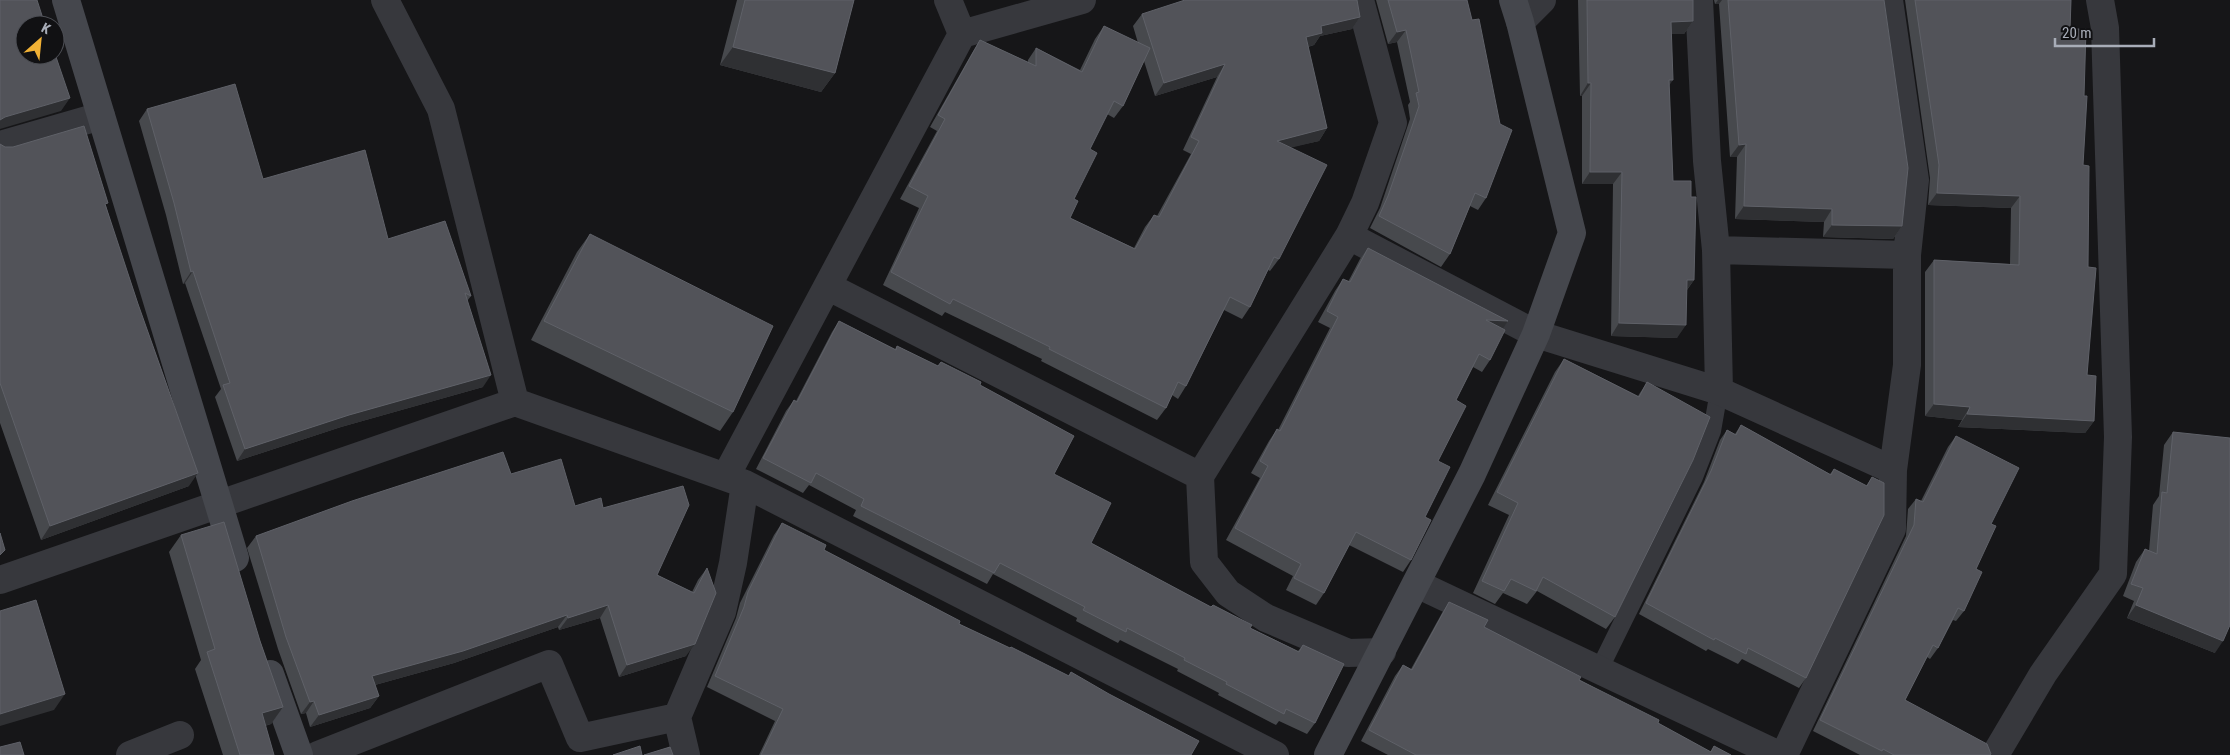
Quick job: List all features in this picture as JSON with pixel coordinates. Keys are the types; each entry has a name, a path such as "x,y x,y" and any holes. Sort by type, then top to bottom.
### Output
{"street":[{"path":"66,0 241,579"},
{"path":"385,0 441,109 515,402"},
{"path":"948,0 962,34"},
{"path":"686,755 677,717 722,612 733,563 735,480 829,287 962,34 1082,0"},
{"path":"1360,0 1393,122 1365,203 1349,236 1200,476 1204,562 1228,593 1266,618 1348,653 1382,652"},
{"path":"1328,755 1472,474 1536,334 1572,233 1516,11 1542,0"},
{"path":"1699,0 1707,161 1716,250 1718,391"},
{"path":"1784,755 1892,529 1893,470 1907,365 1907,255 1915,180 1889,0"},
{"path":"1995,755 2043,674 2113,574 2118,437 2105,28 2100,0"},
{"path":"0,144 101,116"},
{"path":"1349,236 1536,334 1718,391 1893,470"},
{"path":"1716,250 1907,255"},
{"path":"829,287 1200,476"},
{"path":"0,580 515,402 735,480 1275,755"},
{"path":"1417,584 1779,755"},
{"path":"263,654 299,755"},
{"path":"318,755 549,664 580,738 677,717"},
{"path":"130,755 180,735"}],"lane":[{"path":"1599,670 1694,477 1712,430 1718,391"}],"building":[{"path":"0,0 37,0 42,15 15,15 15,65 59,65 70,98 0,120"},
{"path":"745,0 854,0 835,73 733,47"},
{"path":"1185,0 1357,0 1360,17 1321,26 1322,33 1306,37 1327,128 1277,141 1327,165 1279,259 1274,257 1250,307 1230,297 1186,386 1178,382 1166,408 953,299 950,304 891,272 928,196 909,186 945,119 938,115 980,40 1036,66 1036,48 1082,72 1104,26 1150,48 1123,106 1114,101 1090,149 1097,153 1074,199 1078,201 1070,218 1135,249 1154,215 1159,217 1199,141 1191,137 1225,64 1164,83 1142,14"},
{"path":"1388,0 1467,0 1472,20 1479,19 1500,124 1512,130 1486,198 1475,193 1450,254 1379,216 1388,196 1419,106 1416,93 1419,92 1406,30 1397,32"},
{"path":"1587,0 1693,0 1693,21 1671,22 1673,80 1669,80 1673,181 1691,181 1691,197 1696,197 1694,280 1687,280 1686,325 1619,323 1622,172 1590,172 1591,83 1588,83"},
{"path":"1728,0 1884,0 1908,168 1902,226 1832,225 1832,209 1744,206 1746,144 1739,145"},
{"path":"1915,0 2071,0 2070,29 2086,29 2084,96 2087,96 2083,165 2089,166 2088,267 2096,268 2087,375 2096,376 2094,421 1967,414 1970,407 1934,404 1934,260 2019,265 2020,196 1937,193 1939,165"},
{"path":"235,84 263,179 365,150 388,239 445,221 471,296 465,293 491,375 349,415 245,449 223,385 230,383 193,271 191,272 174,203 147,109"},
{"path":"84,126 108,203 105,204 198,473 50,526 0,383 0,144 5,147 13,147"},
{"path":"590,234 773,326 733,412 544,321"},
{"path":"1368,248 1508,321 1486,320 1505,330 1490,360 1479,354 1456,400 1466,406 1438,461 1450,467 1425,517 1431,520 1411,560 1356,532 1324,593 1294,578 1301,564 1235,528 1268,466 1260,461 1277,429 1280,431 1338,317 1327,311 1343,279 1350,282"},
{"path":"839,321 896,350 897,346 938,366 941,362 981,382 980,385 1074,436 1054,474 1111,503 1091,543 1211,607 1213,605 1252,625 1250,628 1299,652 1303,645 1344,664 1315,723 1286,709 1284,714 1226,684 1227,682 1184,660 1185,658 1127,628 1126,632 1083,610 1085,607 1000,563 994,573 861,506 864,499 816,473 811,483 763,458 794,400 797,402"},
{"path":"1564,359 1639,397 1647,382 1710,417 1693,460 1615,617 1543,577 1536,591 1511,579 1504,591 1482,581 1518,503 1497,492"},
{"path":"1741,425 1831,475 1834,469 1867,486 1872,477 1884,483 1884,515 1806,678 1748,648 1746,654 1715,638 1714,640 1646,603 1711,471 1727,430 1736,435"},
{"path":"2173,432 2230,438 2230,625 2223,641 2136,605 2143,588 2131,584 2145,549 2157,554 2162,492 2167,493"},
{"path":"1956,436 2019,468 1991,524 1996,526 1976,569 1982,572 1964,611 1958,608 1938,648 1933,645 1905,700 1987,744 1991,754 1894,755 1883,749 1882,751 1820,720 1914,525 1916,499 1923,502"},
{"path":"503,452 511,474 561,459 575,506 601,498 603,508 683,486 689,505 657,575 694,593 707,568 716,593 695,644 627,665 608,605 568,618 567,615 463,651 372,676 379,696 319,715 314,701 310,702 286,637 256,536 352,501"},
{"path":"224,522 260,641 283,707 262,713 274,755 240,755 207,652 215,649 181,535"},
{"path":"782,523 826,545 824,550 960,621 959,624 1069,676 1071,672 1199,741 1191,755 761,755 783,709 715,676 744,607 748,592"},
{"path":"0,533 5,550 0,555"},
{"path":"36,600 65,694 0,714 0,611"},
{"path":"1449,602 1488,620 1484,627 1581,677 1579,680 1659,720 1658,723 1711,752 1714,746 1731,755 1416,755 1369,730 1403,665 1412,670"},
{"path":"20,742 24,755 0,755 0,747"},
{"path":"640,746 642,755 613,755"},
{"path":"670,747 673,755 644,755"}]}
